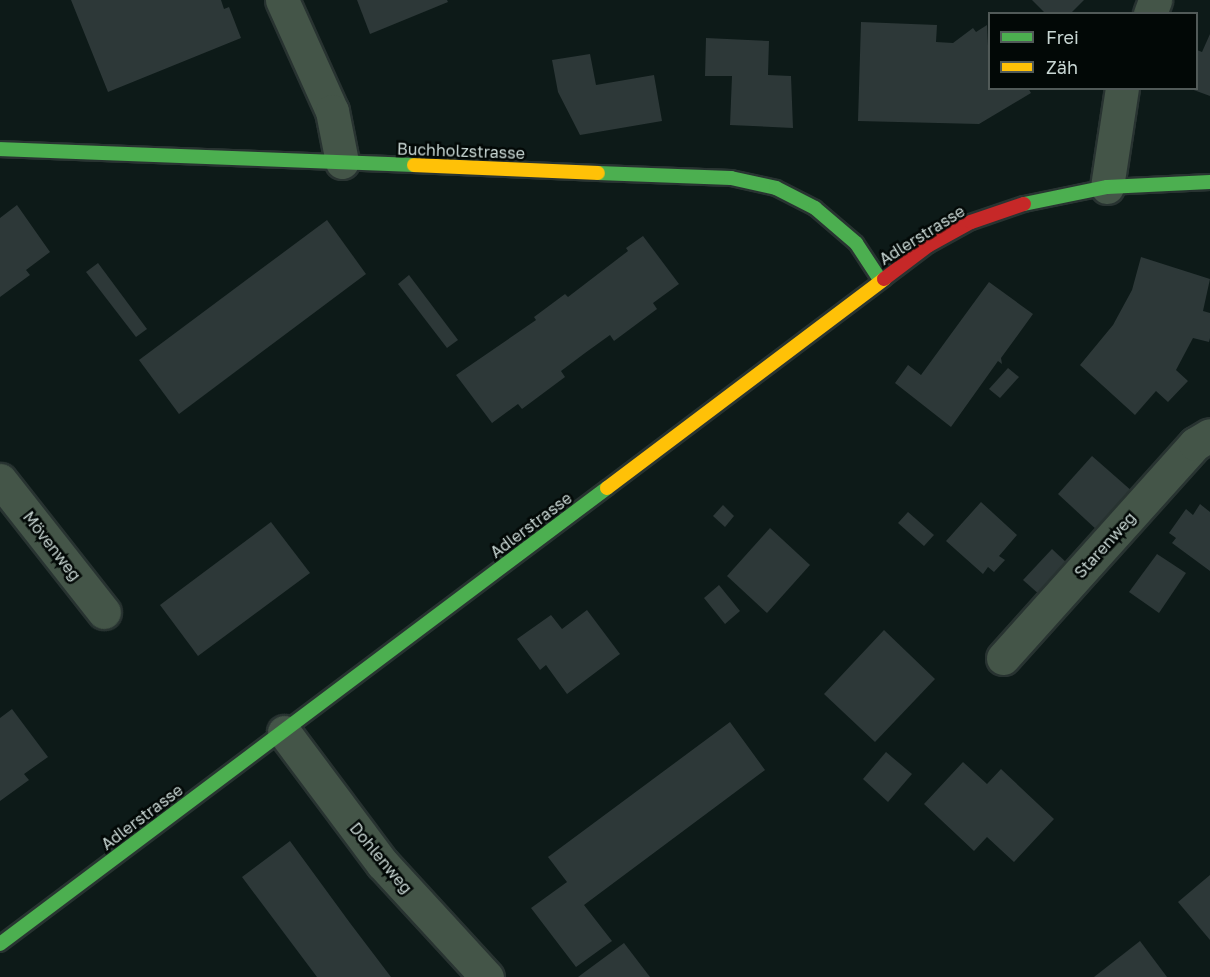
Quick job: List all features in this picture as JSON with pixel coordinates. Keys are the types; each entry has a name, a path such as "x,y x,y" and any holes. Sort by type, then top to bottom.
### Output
{"street":[{"path":"282,0 333,111 342,162"},
{"path":"1122,90 1107,187 1210,182"},
{"name":"Buchholzstrasse","path":"0,149 692,175 759,183 794,195 839,225 881,281"},
{"name":"Adlerstrasse","path":"0,944 881,281 948,234 998,210 1107,187"},
{"name":"Starenweg","path":"1003,658 1195,444 1210,435"},
{"name":"Mövenweg","path":"0,480 104,612"},
{"name":"Dohlenweg","path":"284,732 382,863 487,977"}],"building":[{"path":"71,0 221,0 224,9 229,7 241,38 108,92"},
{"path":"357,0 447,0 448,2 370,34"},
{"path":"1032,0 1084,0 1072,12 1044,12"},
{"path":"861,22 937,25 936,42 953,43 973,28 976,32 987,25 988,90 1029,90 1031,93 979,124 858,121"},
{"path":"1210,34 1210,96 1194,90 1198,90 1198,50 1202,52"},
{"path":"706,38 769,41 768,75 791,76 793,128 730,125 732,76 705,76"},
{"path":"590,54 596,85 654,75 662,121 580,135 558,92 552,60"},
{"path":"17,205 50,252 26,270 30,275 0,297 0,218"},
{"path":"327,220 366,274 179,414 139,360"},
{"path":"643,236 679,284 653,303 657,309 614,341 610,335 561,371 565,377 522,409 518,404 492,423 456,375 536,320 534,317 565,294 568,297 628,251 626,248"},
{"path":"1141,257 1210,279 1203,311 1210,313 1210,338 1209,342 1193,338 1176,370 1188,381 1168,402 1156,391 1135,415 1080,365 1113,325 1132,290"},
{"path":"98,263 147,329 136,337 86,272"},
{"path":"409,275 458,340 447,348 398,284"},
{"path":"989,282 1033,314 1001,358 1002,364 998,361 951,427 895,383 908,365 921,375"},
{"path":"1008,368 1019,377 1000,398 989,389"},
{"path":"1092,456 1133,492 1098,531 1058,494"},
{"path":"981,502 1017,535 999,556 1005,560 994,572 988,567 983,574 946,541"},
{"path":"1200,504 1210,512 1210,571 1172,543 1176,538 1169,533 1186,509 1193,515"},
{"path":"723,505 734,516 725,527 713,516"},
{"path":"908,512 934,535 924,546 898,523"},
{"path":"271,522 310,573 198,656 160,605"},
{"path":"770,528 810,565 767,613 727,576"},
{"path":"1052,549 1068,564 1040,595 1023,580"},
{"path":"1157,554 1186,573 1159,613 1129,592"},
{"path":"719,585 740,611 725,624 704,598"},
{"path":"587,610 620,654 567,694 546,665 540,670 517,639 551,615 562,629"},
{"path":"884,630 935,679 875,742 824,694"},
{"path":"12,709 48,757 24,774 29,780 0,801 0,718"},
{"path":"730,722 765,770 584,905 612,941 576,967 531,908 567,882 548,857"},
{"path":"886,752 912,774 888,802 863,779"},
{"path":"963,762 987,784 1001,769 1054,819 1014,862 987,837 974,851 924,804"},
{"path":"290,841 391,977 317,977 242,877"},
{"path":"1210,875 1210,940 1178,902"},
{"path":"1140,941 1167,977 1094,977"},
{"path":"624,943 650,977 578,977"}],"traffic: fast":[{"path":"0,149 414,165"},
{"path":"598,173 731,178 776,188 815,208 856,243 881,281"},
{"path":"1024,204 1107,187 1210,182"},
{"path":"0,944 607,488"}],"traffic: slow":[{"path":"414,165 598,173"},
{"path":"607,488 884,279"}],"traffic: jam":[{"path":"884,279 929,245 971,222 1024,204"}]}
